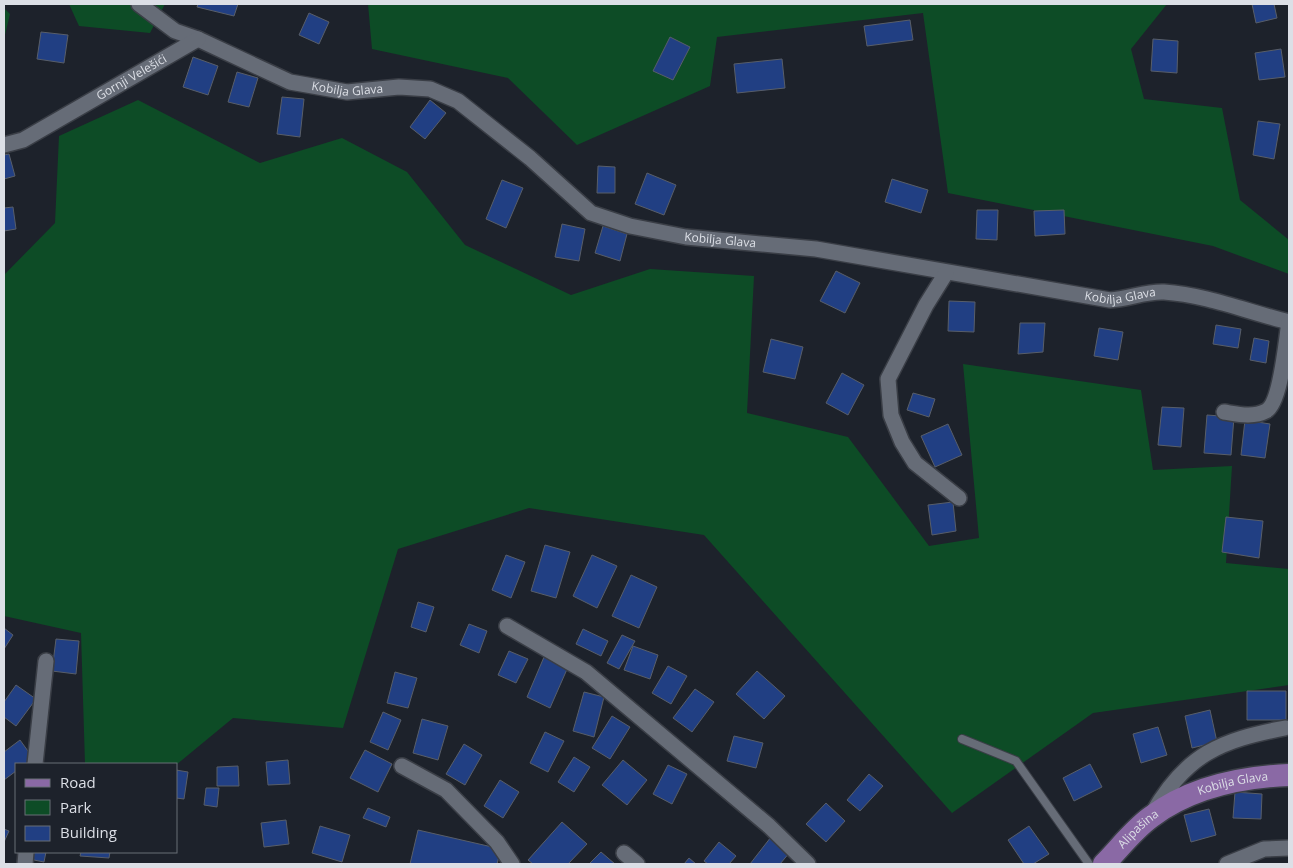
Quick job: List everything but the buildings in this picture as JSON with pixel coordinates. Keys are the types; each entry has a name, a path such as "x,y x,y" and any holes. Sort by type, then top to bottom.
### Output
{"main road":[{"name":"Kobilja Glava","path":"1178,801 1221,783 1257,776 1289,775"},
{"name":"Alipašina","path":"1104,864 1150,818 1178,801"}],"street":[{"path":"139,4 175,31 198,39"},
{"name":"Gornji Velešići","path":"4,145 23,140 198,39"},
{"name":"Kobilja Glava","path":"198,39 290,82 346,92 399,87 430,89 451,98 530,158 592,213 630,226 686,237 816,249 1110,300 1126,300 1150,293 1184,295 1213,300 1289,322"},
{"path":"946,273 926,305 888,379 891,415 902,442 915,463 959,498"},
{"path":"1224,412 1246,416 1266,411 1276,400 1289,322"},
{"path":"507,626 586,672 768,826 808,864"},
{"path":"35,763 46,661"},
{"path":"1150,818 1170,785 1190,764 1234,739 1285,728"},
{"path":"402,766 446,790 497,842 512,864"},
{"path":"1227,864 1264,857 1289,848"},
{"path":"624,853 637,864"}],"lane":[{"path":"962,739 1016,761 1089,864"}],"green space":[{"path":"69,4 165,4 150,33 79,26"},
{"path":"368,4 1167,4 1131,49 1144,99 1222,108 1240,200 1289,240 1289,274 1213,246 948,193 923,13 717,37 710,86 577,145 508,78 372,49"},
{"path":"4,8 10,14 4,39"},
{"path":"138,100 260,163 342,138 407,172 465,245 571,295 650,269 754,276 747,413 848,437 929,546 979,538 963,364 1141,390 1153,470 1232,466 1226,563 1289,569 1289,685 1093,713 952,813 704,535 529,508 398,549 343,728 233,718 178,763 85,763 81,633 4,616 4,275 55,223 59,136"}]}
